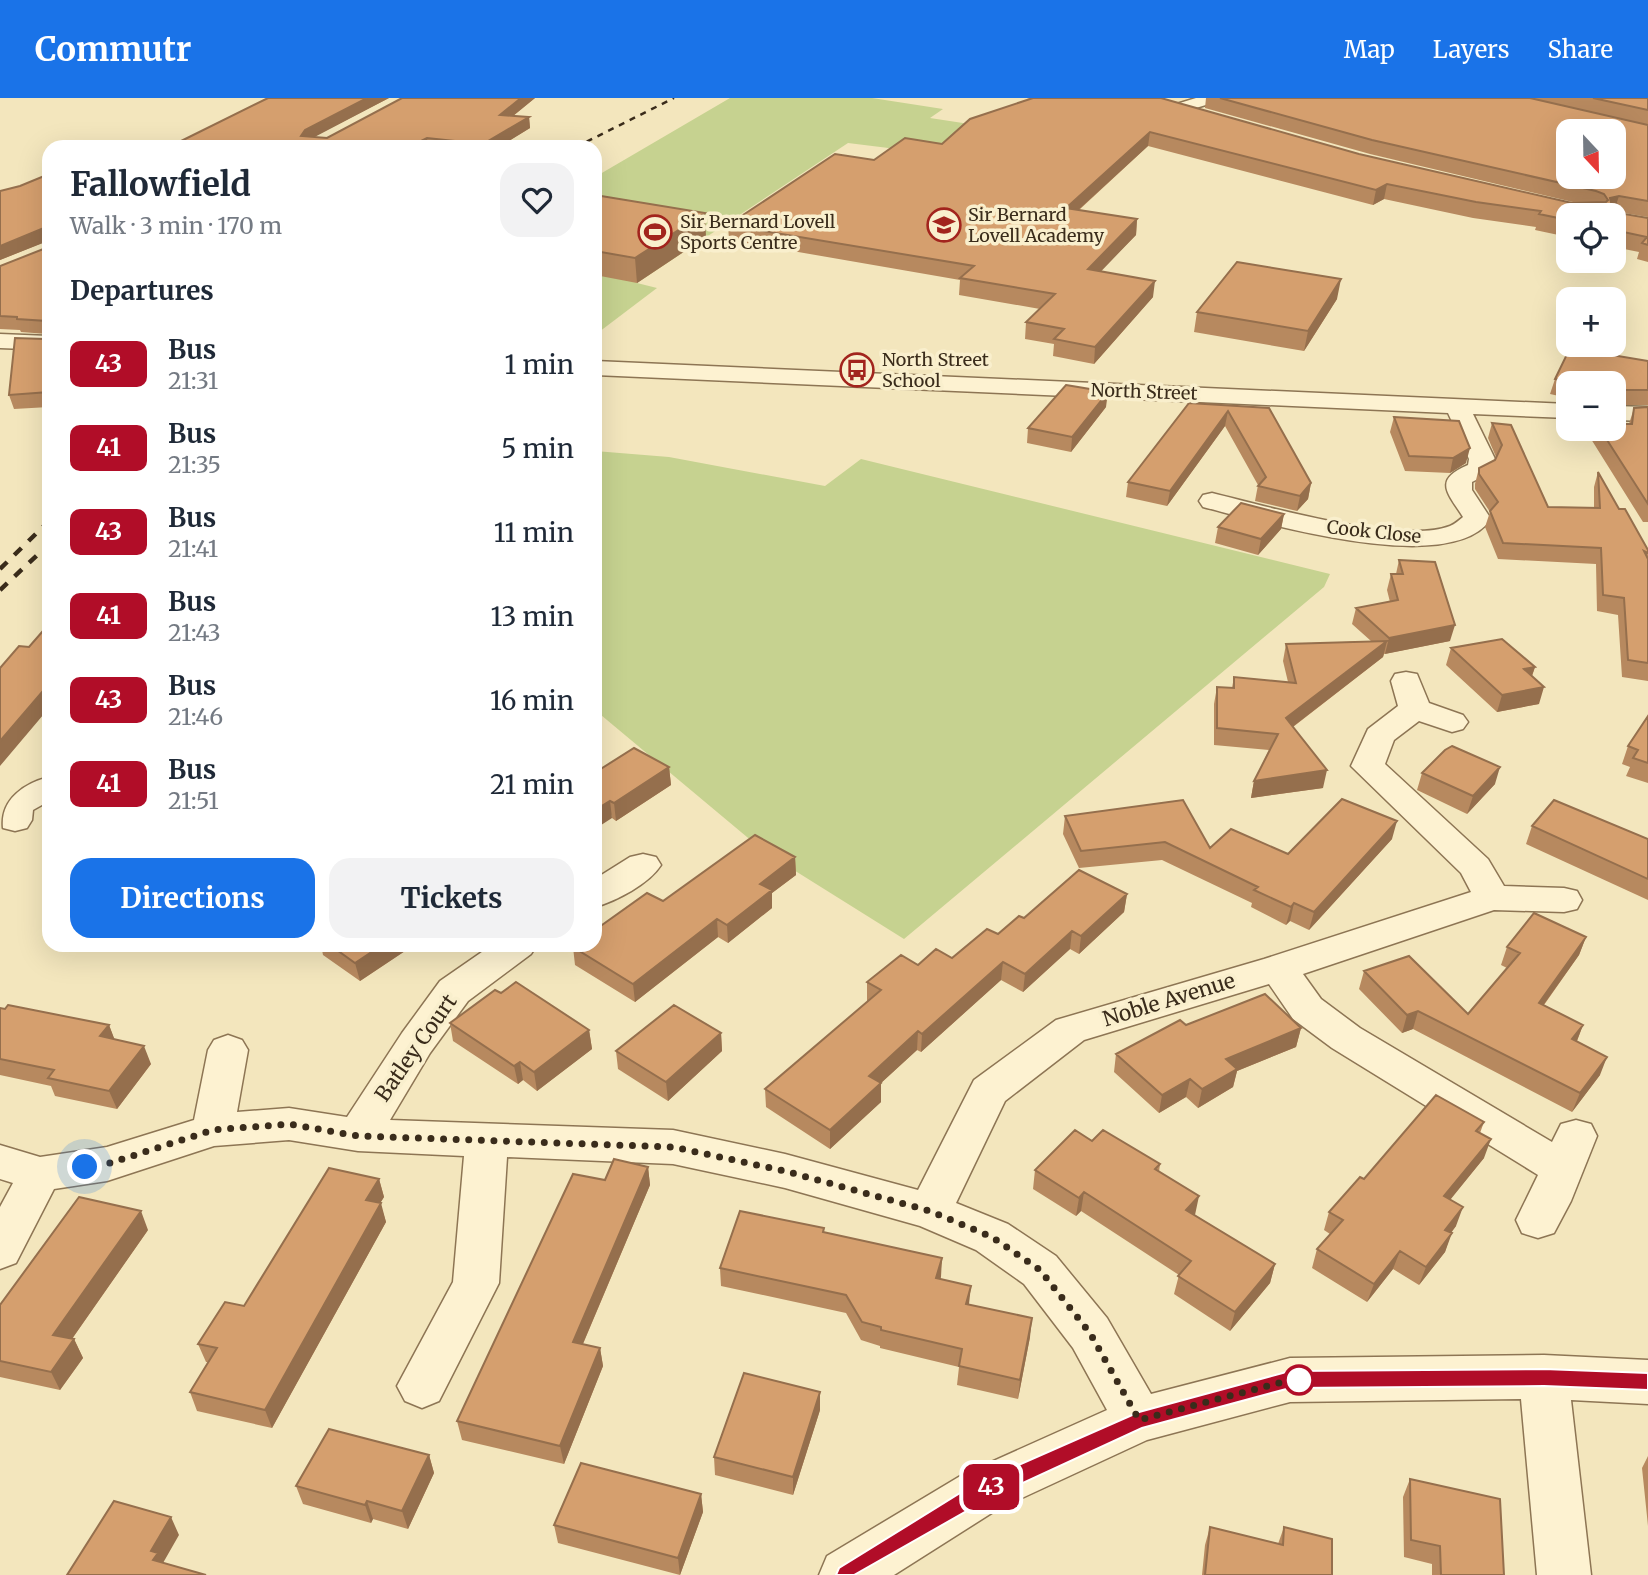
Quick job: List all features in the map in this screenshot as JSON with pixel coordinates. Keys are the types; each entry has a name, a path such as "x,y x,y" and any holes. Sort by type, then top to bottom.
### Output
{"street":[{"path":"1177,109 1213,98"},
{"path":"0,341 42,343"},
{"name":"North Street","path":"602,369 1556,410"},
{"name":"Cook Close","path":"1213,500 1347,533 1423,539 1446,537 1472,528 1478,519 1458,490 1459,478 1479,469 1482,459 1457,405"},
{"path":"1626,413 1648,414"},
{"path":"1452,722 1410,695 1379,736 1368,766 1475,867 1492,898"},
{"path":"15,820 16,805 42,791"},
{"path":"602,891 643,865"},
{"name":"Noble Avenue","path":"930,1211 989,1091 1070,1030 1278,968 1492,898 1564,900"},
{"name":"Batley Court","path":"358,1136 416,1043 454,991 508,952"},
{"path":"1278,968 1307,1009 1346,1038 1569,1152 1549,1201 1538,1220"},
{"path":"213,1130 228,1050"},
{"path":"0,1250 20,1168 107,1164 213,1130 289,1124 358,1136 673,1147 785,1171 930,1211 992,1237 1040,1270 1090,1333 1139,1420"},
{"path":"422,1385 476,1283 486,1140"},
{"path":"1544,1377 1564,1575"},
{"path":"846,1575 980,1492 1139,1420 1290,1380 1544,1377 1648,1382"}],"green space":[{"name":"Sir Bernard Lovell Sports Centre","path":"730,98 872,98 943,109 930,118 976,125 937,154 848,143 637,283 657,288 602,330 602,173"},
{"path":"602,452 669,457 825,486 861,459 1330,574 1324,587 904,939 765,852 602,716"}],"building":[{"path":"268,98 367,98 305,130 301,136 327,138 402,98 521,98 500,115 529,117 490,140 183,140"},
{"path":"1033,98 1161,98 1359,154 1572,203 1556,203 1556,218 1539,214 1541,211 1476,202 1387,184 1376,190 1150,132 1066,208 1137,219 1088,269 1155,281 1095,347 1054,339 1064,329 1026,322 1055,294 960,278 974,266 728,225 835,154 874,160 905,138 942,144 970,119"},
{"path":"1220,98 1530,98 1622,119 1556,119 1556,182 1372,140"},
{"path":"1593,98 1648,98 1648,110"},
{"path":"1626,120 1648,125 1648,201 1619,196 1610,198 1611,202 1616,202 1572,203 1608,200 1604,194 1587,189 1626,189"},
{"path":"42,177 42,229 0,246 0,191"},
{"path":"602,196 705,213 635,258 602,252"},
{"path":"1626,214 1648,218 1648,245 1642,243 1647,237 1626,233"},
{"path":"42,250 42,321 0,316 0,266"},
{"path":"1237,262 1341,279 1308,331 1197,312"},
{"path":"15,338 42,339 42,393 9,395"},
{"path":"1566,357 1624,357 1648,361 1648,390 1626,390 1626,371 1559,371"},
{"path":"1066,385 1108,392 1072,437 1028,428"},
{"path":"1189,403 1269,408 1311,483 1300,496 1258,486 1266,477 1228,411 1170,491 1128,482"},
{"path":"1648,407 1648,504 1608,441 1626,441 1626,424 1632,424 1634,408"},
{"path":"1394,417 1459,421 1470,448 1453,458 1409,456"},
{"path":"1492,423 1511,425 1548,507 1600,508 1598,472 1619,509 1625,509 1648,550 1648,553 1644,551 1648,559 1648,663 1628,660 1624,598 1603,595 1601,548 1503,543 1490,511 1498,502 1479,474 1479,468 1495,460 1502,445"},
{"path":"1241,503 1284,514 1261,539 1218,527"},
{"path":"1399,560 1435,562 1455,625 1389,638 1356,608 1398,600 1391,574 1403,574"},
{"path":"42,632 42,692 0,741 0,668 19,646 29,647"},
{"path":"1502,639 1535,667 1524,669 1544,687 1502,695 1451,648"},
{"path":"1387,641 1286,718 1327,770 1254,781 1278,734 1217,728 1217,687 1234,688 1234,677 1296,683 1286,644"},
{"path":"1648,716 1648,763 1633,758 1638,750 1628,746"},
{"path":"1452,746 1500,767 1473,796 1422,773"},
{"path":"634,748 669,767 614,803 610,801 602,806 602,768"},
{"path":"1342,799 1397,821 1314,912 1294,903 1291,907 1254,890 1258,887 1165,842 1081,851 1065,816 1183,800 1210,848 1231,829 1288,854"},
{"path":"1554,800 1648,839 1648,879 1532,826"},
{"path":"755,835 795,857 760,884 772,890 727,925 717,919 633,984 581,952 602,952 602,925 647,893 663,901"},
{"path":"1079,870 1127,894 1081,936 1072,931 1025,974 1003,962 922,1034 918,1031 869,1076 881,1083 830,1130 765,1089 881,990 867,982 901,955 918,965 936,949 952,958 987,929 998,934 1019,916 1024,918"},
{"path":"1534,913 1586,937 1539,1003 1583,1025 1572,1039 1607,1057 1580,1093 1418,1011 1407,1015 1364,971 1409,956 1468,1014 1520,953 1507,947"},
{"path":"340,952 372,952 355,963"},
{"path":"516,982 589,1030 534,1072 520,1062 514,1066 450,1023 495,990 501,993"},
{"path":"1265,994 1301,1028 1226,1059 1237,1069 1202,1089 1190,1079 1162,1095 1116,1054 1180,1020 1186,1025"},
{"path":"8,1005 109,1025 100,1036 144,1046 109,1091 48,1078 54,1070 0,1059 0,1008 5,1009"},
{"path":"674,1005 721,1033 666,1082 616,1051"},
{"path":"1436,1095 1484,1122 1476,1131 1491,1139 1444,1196 1463,1207 1445,1230 1452,1233 1426,1267 1400,1251 1374,1284 1317,1249 1343,1220 1329,1212 1360,1177 1364,1179"},
{"path":"1075,1130 1092,1141 1103,1130 1160,1164 1155,1169 1199,1196 1186,1210 1275,1264 1235,1312 1178,1276 1191,1261 1084,1192 1079,1198 1035,1170"},
{"path":"614,1159 648,1167 573,1342 600,1348 560,1446 457,1421 573,1174 605,1180"},
{"path":"329,1168 379,1179 366,1200 381,1203 265,1410 190,1392 217,1348 198,1344 225,1302 244,1306"},
{"path":"79,1197 141,1211 53,1335 74,1339 51,1372 0,1361 0,1305"},
{"path":"740,1211 824,1228 823,1232 942,1258 936,1278 971,1286 966,1304 1032,1318 1020,1380 959,1366 962,1349 881,1330 881,1327 862,1322 846,1295 720,1268"},
{"path":"744,1373 820,1392 793,1477 714,1457"},
{"path":"329,1429 429,1455 402,1511 367,1501 365,1505 296,1486"},
{"path":"581,1463 701,1494 678,1558 554,1525"},
{"path":"1410,1479 1500,1499 1504,1575 1441,1575 1440,1546 1411,1540"},
{"path":"114,1501 171,1517 151,1551 158,1553 153,1560 206,1575 67,1575"},
{"path":"1210,1527 1283,1545 1284,1527 1332,1539 1332,1575 1205,1575"}],"railway":[{"path":"590,140 674,98"},
{"path":"0,569 42,528"},
{"path":"0,590 42,551"}],"bus line":[{"name":"43","path":"846,1575 980,1492 1139,1420 1290,1380 1544,1377 1648,1382"}],"place":[{"name":"Sir Bernard Lovell Academy","path":"944,225"},
{"name":"Sir Bernard Lovell Sports Centre","path":"655,232"},
{"name":"North Street School","path":"857,370"}],"route":[{"path":"85,1167 107,1164 213,1130 289,1124 358,1136 673,1147 785,1171 930,1211 992,1237 1040,1270 1057,1291 1090,1333 1139,1420 1290,1380 1299,1380"}]}
